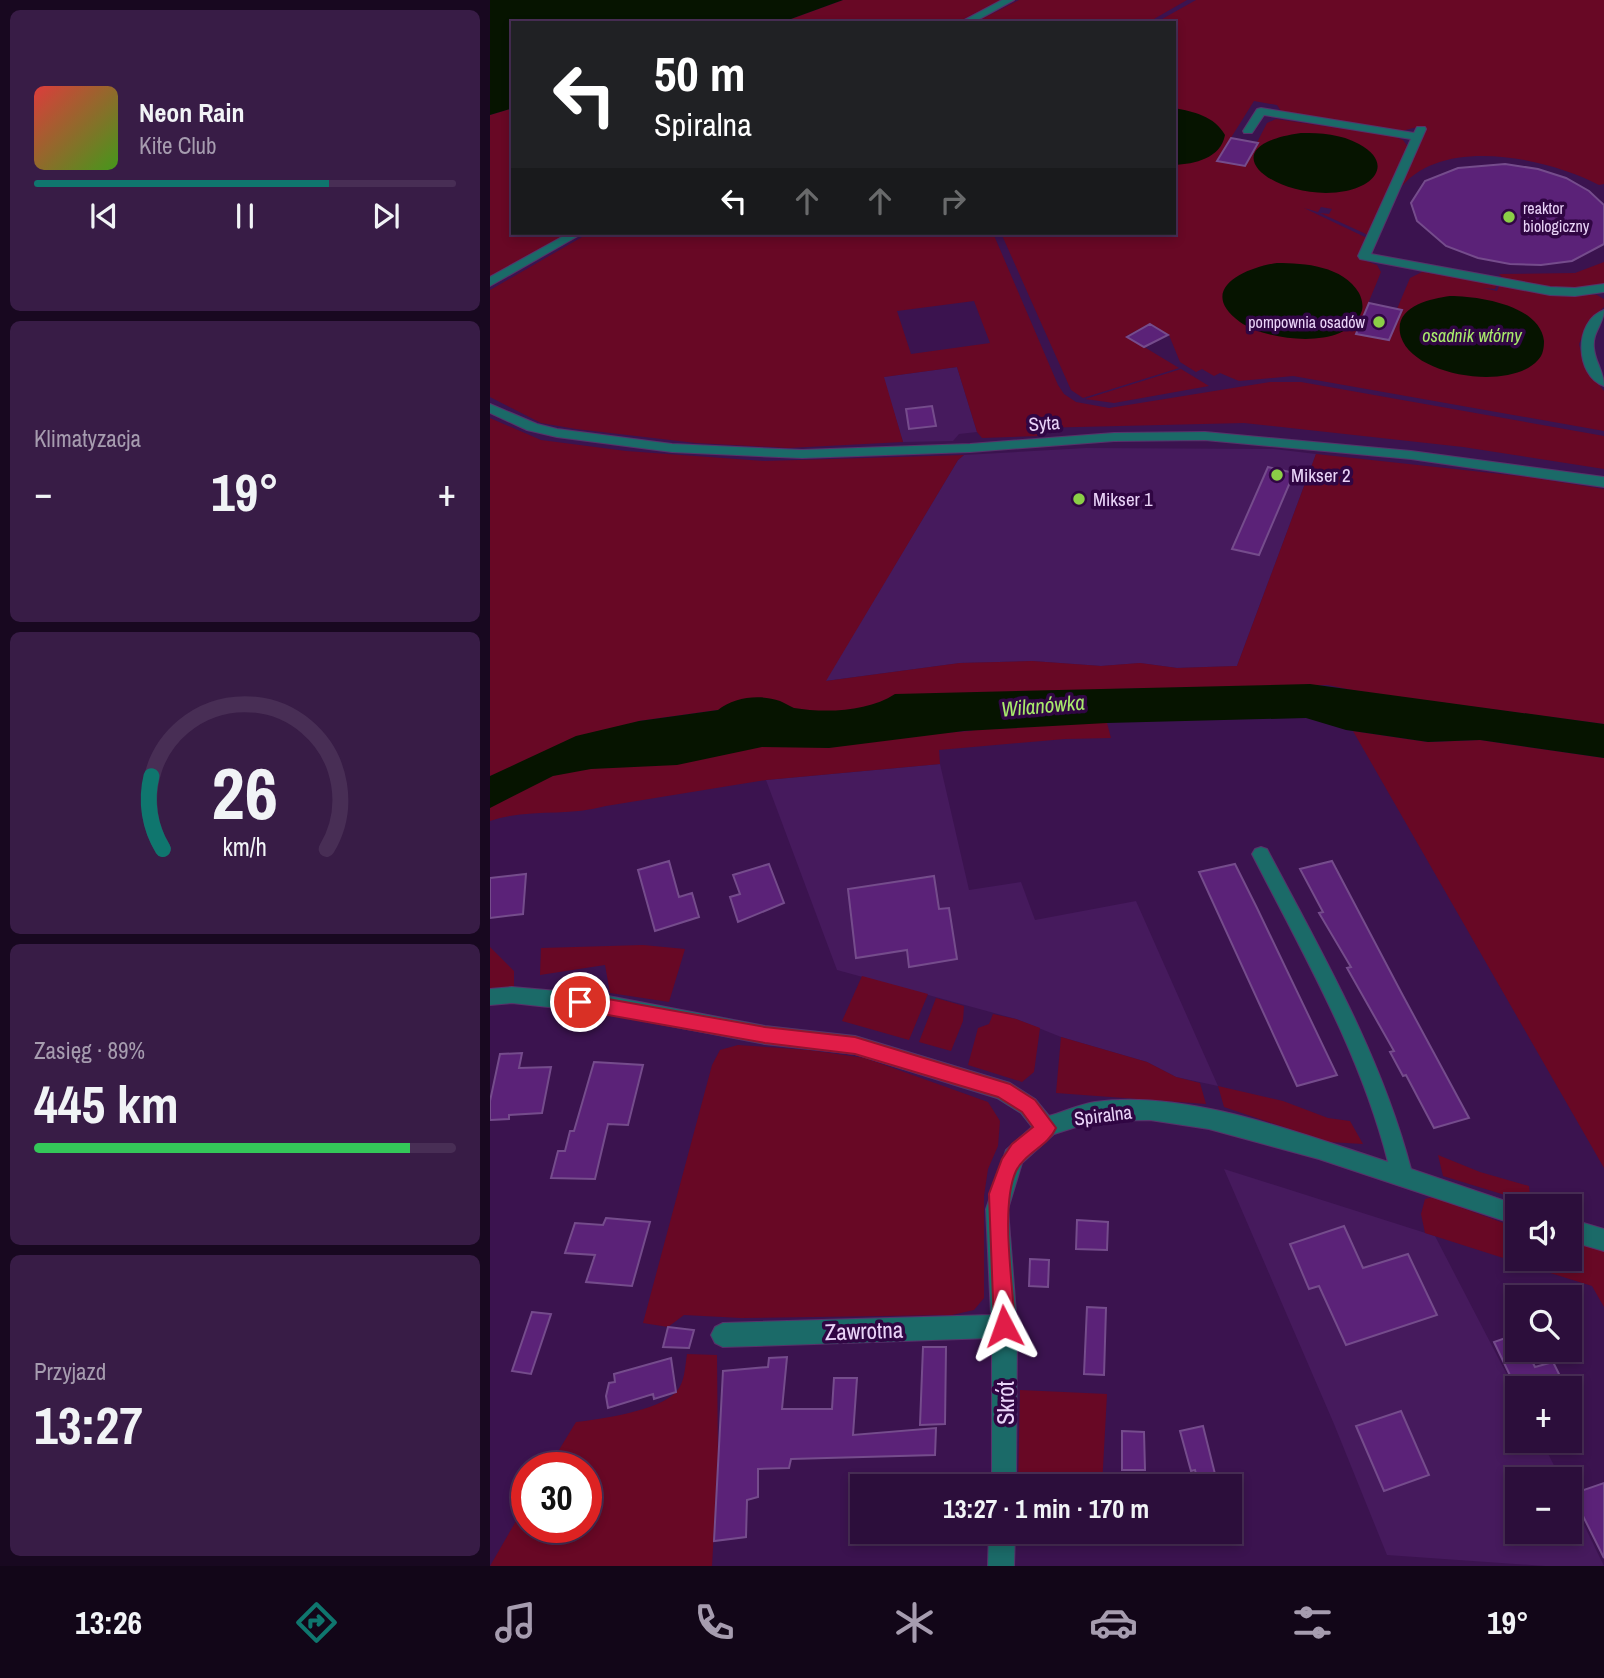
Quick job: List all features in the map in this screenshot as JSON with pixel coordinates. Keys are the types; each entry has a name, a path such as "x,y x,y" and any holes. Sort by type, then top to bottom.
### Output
{"street":[{"path":"968,21 1009,0"},
{"path":"1248,131 1261,111 1418,133 1364,256 1550,291 1603,289"},
{"path":"490,282 573,235"},
{"path":"1604,314 1588,333 1587,352 1594,371 1604,383"},
{"name":"Syta","path":"490,408 532,427 557,433 724,452 802,454 970,448 1114,437 1205,436 1411,455 1604,482"},
{"path":"1261,854 1376,1085 1394,1138 1402,1176"},
{"path":"490,997 512,995 603,1004 765,1035 855,1045 1003,1090 1028,1106 1046,1128"},
{"name":"Spiralna","path":"1046,1128 1082,1114 1135,1109 1176,1112 1245,1126 1505,1211"},
{"name":"Skrót","path":"1004,1474 1006,1425 999,1194 1009,1165 1019,1150 1046,1128"},
{"path":"1582,1234 1604,1240"},
{"name":"Zawrotna","path":"723,1335 1004,1326"},
{"path":"1001,1566 1002,1544"}],"shaded area":[{"path":"843,0 1001,0 960,21 785,21"},
{"path":"1019,0 1187,0 1150,21 978,21"},
{"path":"1196,0 1604,0 1604,184 1599,185 1552,167 1495,156 1440,162 1417,173 1399,190 1425,127 1396,132 1281,111 1277,105 1254,101 1217,160 1245,166 1267,123 1276,119 1393,136 1403,140 1408,147 1368,235 1320,213 1329,214 1332,209 1321,207 1318,212 1304,208 1367,238 1358,258 1377,265 1381,272 1356,333 1389,340 1401,310 1397,309 1410,278 1422,272 1497,284 1495,289 1483,288 1497,291 1500,284 1597,295 1604,299 1604,307 1588,322 1579,344 1584,366 1604,391 1604,431 1293,376 1239,381 1220,373 1214,376 1202,369 1196,372 1180,362 1169,335 1150,324 1126,336 1179,368 1083,398 1071,390 1002,235 1176,235 1176,21 1159,21"},
{"path":"511,109 511,235 564,235 490,277 490,115"},
{"path":"586,235 994,235 1058,385 1064,394 1076,402 1109,408 1270,382 1301,382 1604,436 1604,469 1463,447 1244,423 1037,428 1039,436 982,438 977,432 957,367 884,377 903,442 788,448 696,443 541,423 490,397 490,290","holes":["974,301 990,343 911,354 897,311"]},
{"path":"1604,262 1604,285 1591,287 1542,286 1505,280 1499,274 1575,273"},
{"path":"957,367 977,432 959,434 953,441 903,442 883,377"},
{"path":"1181,369 1209,386 1114,403 1085,399"},
{"path":"490,418 541,440 626,451 765,461 964,455 958,460 826,681 960,663 1032,661 1101,666 1140,663 1177,668 1237,666 1316,454 1529,477 1604,489 1604,724 1361,692 1328,685 1115,689 848,720 718,710 639,721 625,732 490,776"},
{"path":"1086,448 1274,449 1316,454 1237,666 1177,668 1140,663 1101,666 1032,661 960,663 825,681 958,460 964,455"},
{"path":"1071,704 1107,723 1111,738 1065,739 939,750 940,764 766,780 591,809 519,815 490,821 490,807 507,787 598,756 970,731"},
{"path":"1353,731 1428,742 1480,740 1604,758 1604,1168"},
{"path":"940,764 969,890 1021,882 1035,920 1136,901 1218,1086 1176,1077 1147,1062 1061,1037 1016,1019 837,970 766,780"},
{"path":"643,945 685,949 669,1002 610,993 605,965 540,975 541,948"},
{"path":"490,947 514,971 514,987 490,988"},
{"path":"862,976 928,994 909,1040 842,1021"},
{"path":"936,998 964,1006 963,1021 951,1051 919,1042"},
{"path":"993,1014 1040,1028 1034,1072 1022,1082 968,1065 978,1028 989,1024"},
{"path":"1061,1037 1147,1062 1176,1077 1200,1083 1206,1104 1056,1093"},
{"path":"738,1045 809,1050 865,1058 988,1102 1000,1121 998,1146 988,1169 984,1196 984,1298 974,1310 952,1315 741,1318 684,1315 668,1327 643,1323 712,1065 720,1050"},
{"path":"1218,1086 1283,1101 1328,1118 1350,1121 1363,1144 1328,1142 1224,1107"},
{"path":"1438,1155 1480,1172 1529,1186 1530,1194 1505,1195 1443,1176"},
{"path":"1224,1169 1435,1236 1508,1376 1505,1376 1505,1453 1548,1453 1555,1467 1505,1467 1505,1544 1582,1544 1582,1521 1604,1566 1545,1566 1387,1555 1334,1424"},
{"path":"1433,1197 1505,1224 1505,1259 1425,1233 1421,1214 1425,1199"},
{"path":"1582,1243 1604,1248 1604,1307 1592,1286 1544,1271 1582,1271"},
{"path":"687,1354 717,1355 718,1461 712,1566 490,1566 511,1530 511,1543 602,1543 602,1452 558,1452 576,1422 614,1416 657,1404 676,1392 683,1379"},
{"path":"1020,1390 1107,1394 1103,1474 1018,1474"}],"water":[{"path":"490,0 843,0 785,21 511,21 511,109 490,115"},
{"path":"1176,108 1210,119 1225,135 1223,143 1213,154 1190,163 1176,165"},
{"path":"1301,133 1338,136 1359,144 1375,158 1378,165 1376,172 1366,184 1357,188 1321,193 1276,182 1261,172 1254,161 1257,150 1272,140"},
{"path":"1277,263 1322,268 1352,284 1362,300 1361,313 1353,325 1323,338 1305,339 1268,334 1240,322 1227,310 1223,299 1224,290 1240,275"},
{"name":"osadnik wtórny","path":"1450,296 1476,298 1506,305 1532,319 1540,329 1544,341 1540,358 1525,370 1486,377 1443,370 1424,362 1410,351 1401,337 1402,318 1414,306"},
{"name":"Wilanówka","path":"1310,684 1604,724 1604,758 1480,740 1428,742 1346,730 1306,718 1107,723 964,731 829,748 762,747 677,765 591,769 553,776 490,808 490,776 576,736 639,721 718,710 732,702 748,698 772,699 794,708 832,711 859,708 895,694"}],"building":[{"path":"1231,138 1258,143 1245,166 1217,161"},
{"name":"reaktor biologiczny","path":"1505,164 1538,169 1566,178 1589,191 1604,205 1604,244 1572,261 1541,265 1510,264 1478,258 1446,246 1417,221 1411,203 1425,181 1458,168"},
{"name":"pompownia osadów","path":"1369,303 1402,310 1389,340 1356,334"},
{"path":"1150,324 1168,335 1144,347 1127,337"},
{"path":"932,406 936,426 909,429 906,409"},
{"path":"1268,467 1294,473 1259,555 1232,549"},
{"path":"669,861 679,897 692,893 699,917 655,931 638,870"},
{"path":"1332,861 1469,1118 1434,1128 1406,1075 1403,1076 1390,1052 1394,1051 1347,968 1351,967 1319,913 1323,912 1300,869"},
{"path":"769,864 784,903 738,922 730,897 740,894 733,875"},
{"path":"1235,864 1337,1075 1297,1086 1199,872"},
{"path":"526,874 523,914 490,918 490,878"},
{"path":"934,876 939,909 949,908 957,959 909,967 907,950 856,958 848,889"},
{"path":"522,1053 519,1068 551,1067 542,1113 509,1115 509,1119 490,1120 490,1101 500,1054"},
{"path":"594,1062 643,1065 628,1125 608,1124 595,1179 551,1178 558,1151 565,1151 570,1131 574,1131"},
{"path":"606,1218 650,1222 632,1286 586,1282 595,1255 565,1253 575,1223 603,1225"},
{"path":"1077,1220 1108,1222 1107,1250 1076,1249"},
{"path":"1344,1226 1363,1268 1408,1254 1437,1315 1346,1345 1319,1286 1309,1289 1290,1244"},
{"path":"1030,1259 1049,1260 1048,1287 1029,1286"},
{"path":"1087,1307 1106,1308 1104,1375 1084,1374"},
{"path":"532,1312 551,1314 531,1374 512,1371"},
{"path":"668,1327 694,1330 689,1348 663,1347"},
{"path":"1505,1338 1505,1362 1532,1362 1535,1367 1553,1362 1560,1376 1510,1376 1494,1342"},
{"path":"923,1347 946,1347 945,1424 920,1425"},
{"path":"787,1357 782,1409 832,1409 834,1378 857,1378 853,1435 936,1428 935,1455 791,1459 789,1468 758,1469 758,1497 747,1500 746,1537 714,1541 723,1371 768,1367 769,1358"},
{"path":"671,1358 676,1392 654,1399 653,1394 608,1408 606,1396 609,1383 615,1382 614,1374"},
{"path":"1401,1411 1429,1475 1384,1491 1356,1426"},
{"path":"1203,1426 1215,1474 1196,1474 1195,1470 1191,1471 1180,1431"},
{"path":"1122,1431 1144,1432 1145,1470 1122,1470"},
{"path":"1604,1483 1604,1558 1582,1514 1582,1491"}],"place":[{"name":"reaktor biologiczny","path":"1509,217"},
{"name":"pompownia osadów","path":"1379,322"},
{"name":"Mikser 2","path":"1277,475"},
{"name":"Mikser 1","path":"1079,499"}],"route":[{"path":"580,1002 765,1035 855,1045 1003,1090 1028,1106 1046,1128 1019,1150 1009,1165 999,1194 997,1209 1004,1326"}]}
